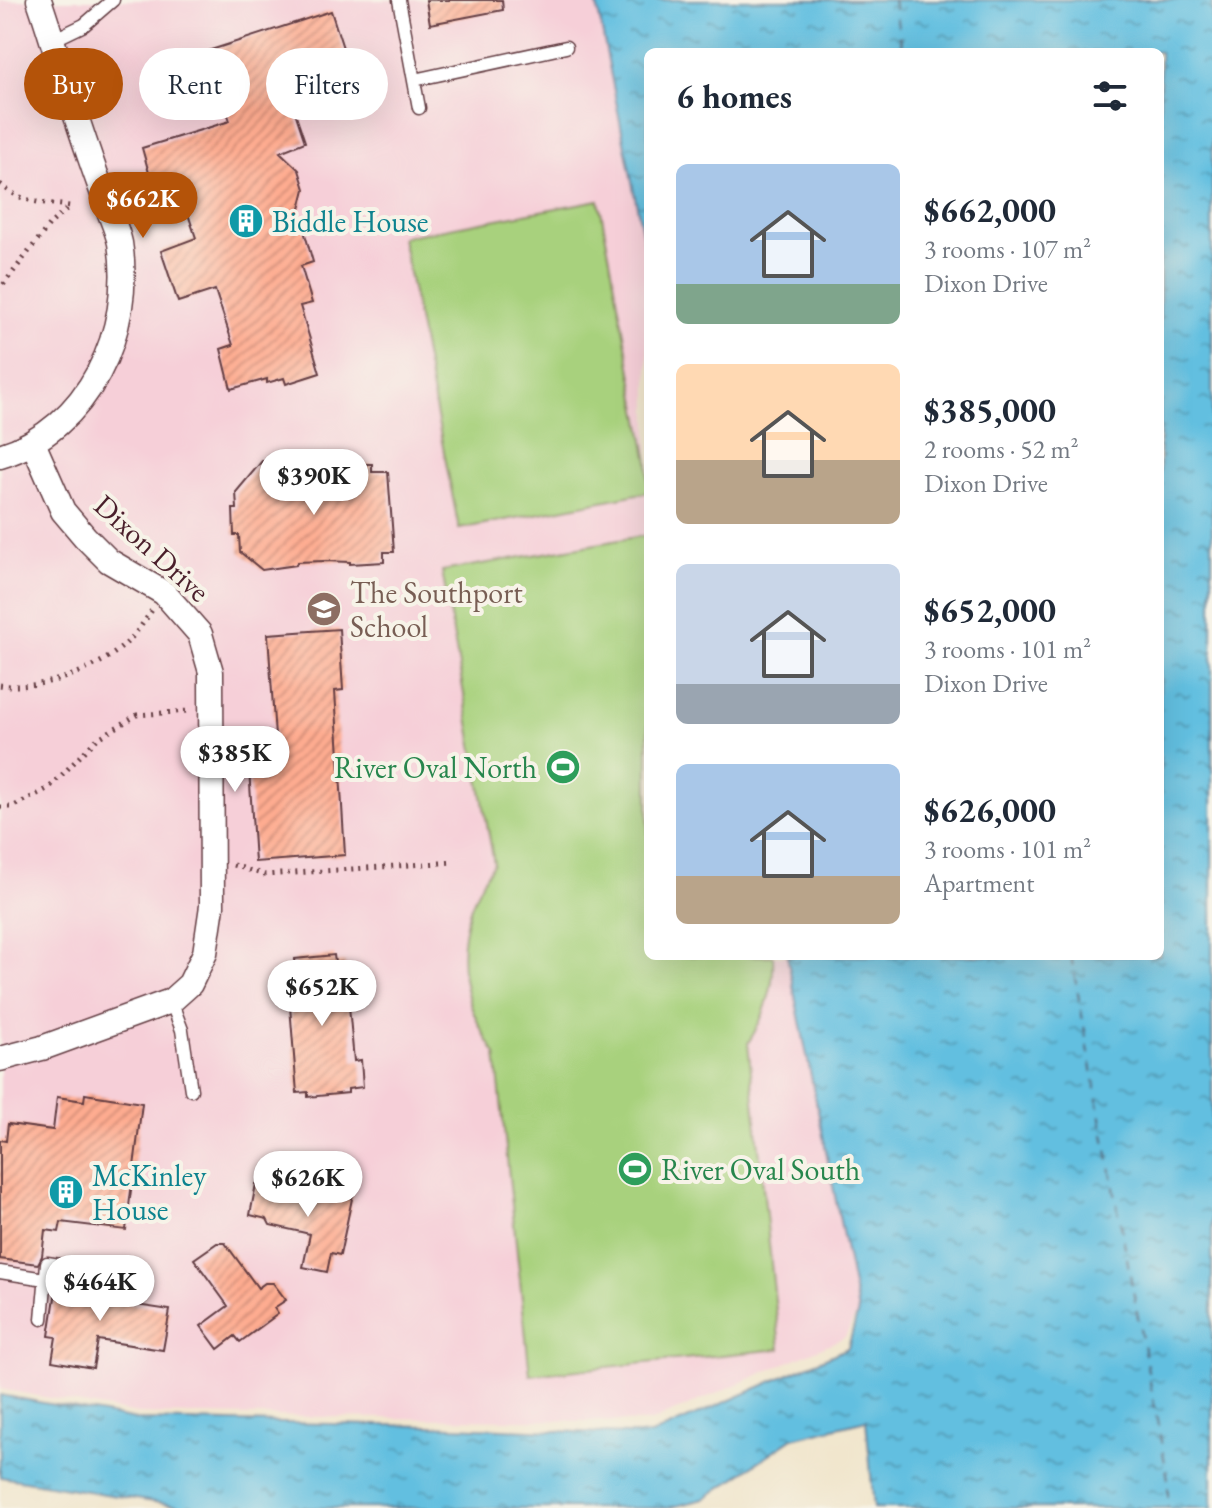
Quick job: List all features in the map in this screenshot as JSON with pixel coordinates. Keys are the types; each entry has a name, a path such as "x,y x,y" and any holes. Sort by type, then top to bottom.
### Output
{"street":[{"path":"0,456 47,436 92,386 113,340 120,315 123,283 119,240 39,0"},
{"name":"Dixon Drive","path":"0,1059 42,1048 171,1001 190,984 205,953 212,906 211,672 200,634 164,593 109,561 85,537 63,511 33,443"}],"lane":[{"path":"53,40 84,25 113,0"},
{"path":"399,0 419,108"},
{"path":"414,80 566,47"},
{"path":"171,1001 182,1030 191,1090"},
{"path":"42,1319 47,1263 132,1276"},
{"path":"0,1272 45,1279"}],"path":[{"path":"0,184 15,196 33,203 70,206 50,224 0,289"},
{"path":"0,685 22,688 86,671 132,639 164,593"},
{"path":"0,807 12,807 49,788 97,739 137,715 211,711"},
{"path":"212,863 226,863 265,875 454,862"}],"shaded area":[{"name":"The Southport School","path":"0,0 596,0 644,242 644,960 788,960 858,1311 845,1337 651,1422 137,1414 0,1389"}],"green space":[{"path":"599,200 644,441 644,493 459,529 402,237"},
{"path":"644,536 644,960 773,960 768,1001 748,1043 780,1349 530,1375 496,1054 471,1007 462,959 470,911 494,863 442,571"}],"water":[{"path":"596,0 1212,0 1212,1508 874,1508 866,1420 793,1438 704,1499 668,1508 191,1508 0,1477 0,1395 136,1420 428,1426 651,1435 848,1348 858,1311 788,960 1164,960 1164,48 644,48 644,242"}],"building":[{"path":"426,0 502,0 503,10 430,24"},
{"name":"Biddle House","path":"331,11 343,48 266,48 266,120 298,120 305,142 280,152 299,170 305,189 299,213 313,262 301,266 312,303 300,306 320,373 286,384 284,378 267,383 267,379 231,389 221,349 233,345 215,290 178,302 161,251 196,238 179,187 155,194 142,148 230,120 250,120 250,48 217,48"},
{"path":"262,461 286,461 286,473 290,473 290,477 344,474 344,469 351,469 351,464 372,464 372,472 388,472 394,552 384,552 384,562 297,562 296,565 262,570 240,552 239,535 234,535 233,509 237,509 236,492"},
{"path":"339,629 343,690 335,691 345,855 255,862 248,753 276,751 268,634"},
{"path":"334,955 335,963 345,962 354,1061 361,1060 363,1087 348,1089 348,1093 308,1097 308,1092 297,1093 287,969 295,968 295,959"},
{"name":"McKinley House","path":"85,1094 142,1103 126,1230 61,1222 59,1232 45,1230 38,1264 0,1259 0,1140 6,1141 8,1124 53,1130 57,1097 84,1101"},
{"path":"256,1184 318,1197 320,1187 353,1194 340,1255 331,1253 327,1272 303,1267 310,1234 270,1225 267,1219 250,1215"},
{"path":"217,1243 225,1243 258,1288 265,1283 273,1283 286,1300 274,1308 278,1314 240,1342 235,1336 218,1349 201,1326 228,1306 194,1259"},
{"path":"58,1278 106,1285 103,1300 170,1310 163,1350 98,1340 93,1368 52,1361 56,1337 49,1336"}],"ferry route":[{"path":"893,0 902,48"},
{"path":"1072,960 1168,1479 1168,1508"}],"place":[{"name":"Biddle House","path":"246,221"},
{"name":"The Southport School","path":"324,609"},
{"name":"River Oval North","path":"563,767"},
{"name":"River Oval South","path":"635,1169"},
{"name":"McKinley House","path":"66,1192"}]}
